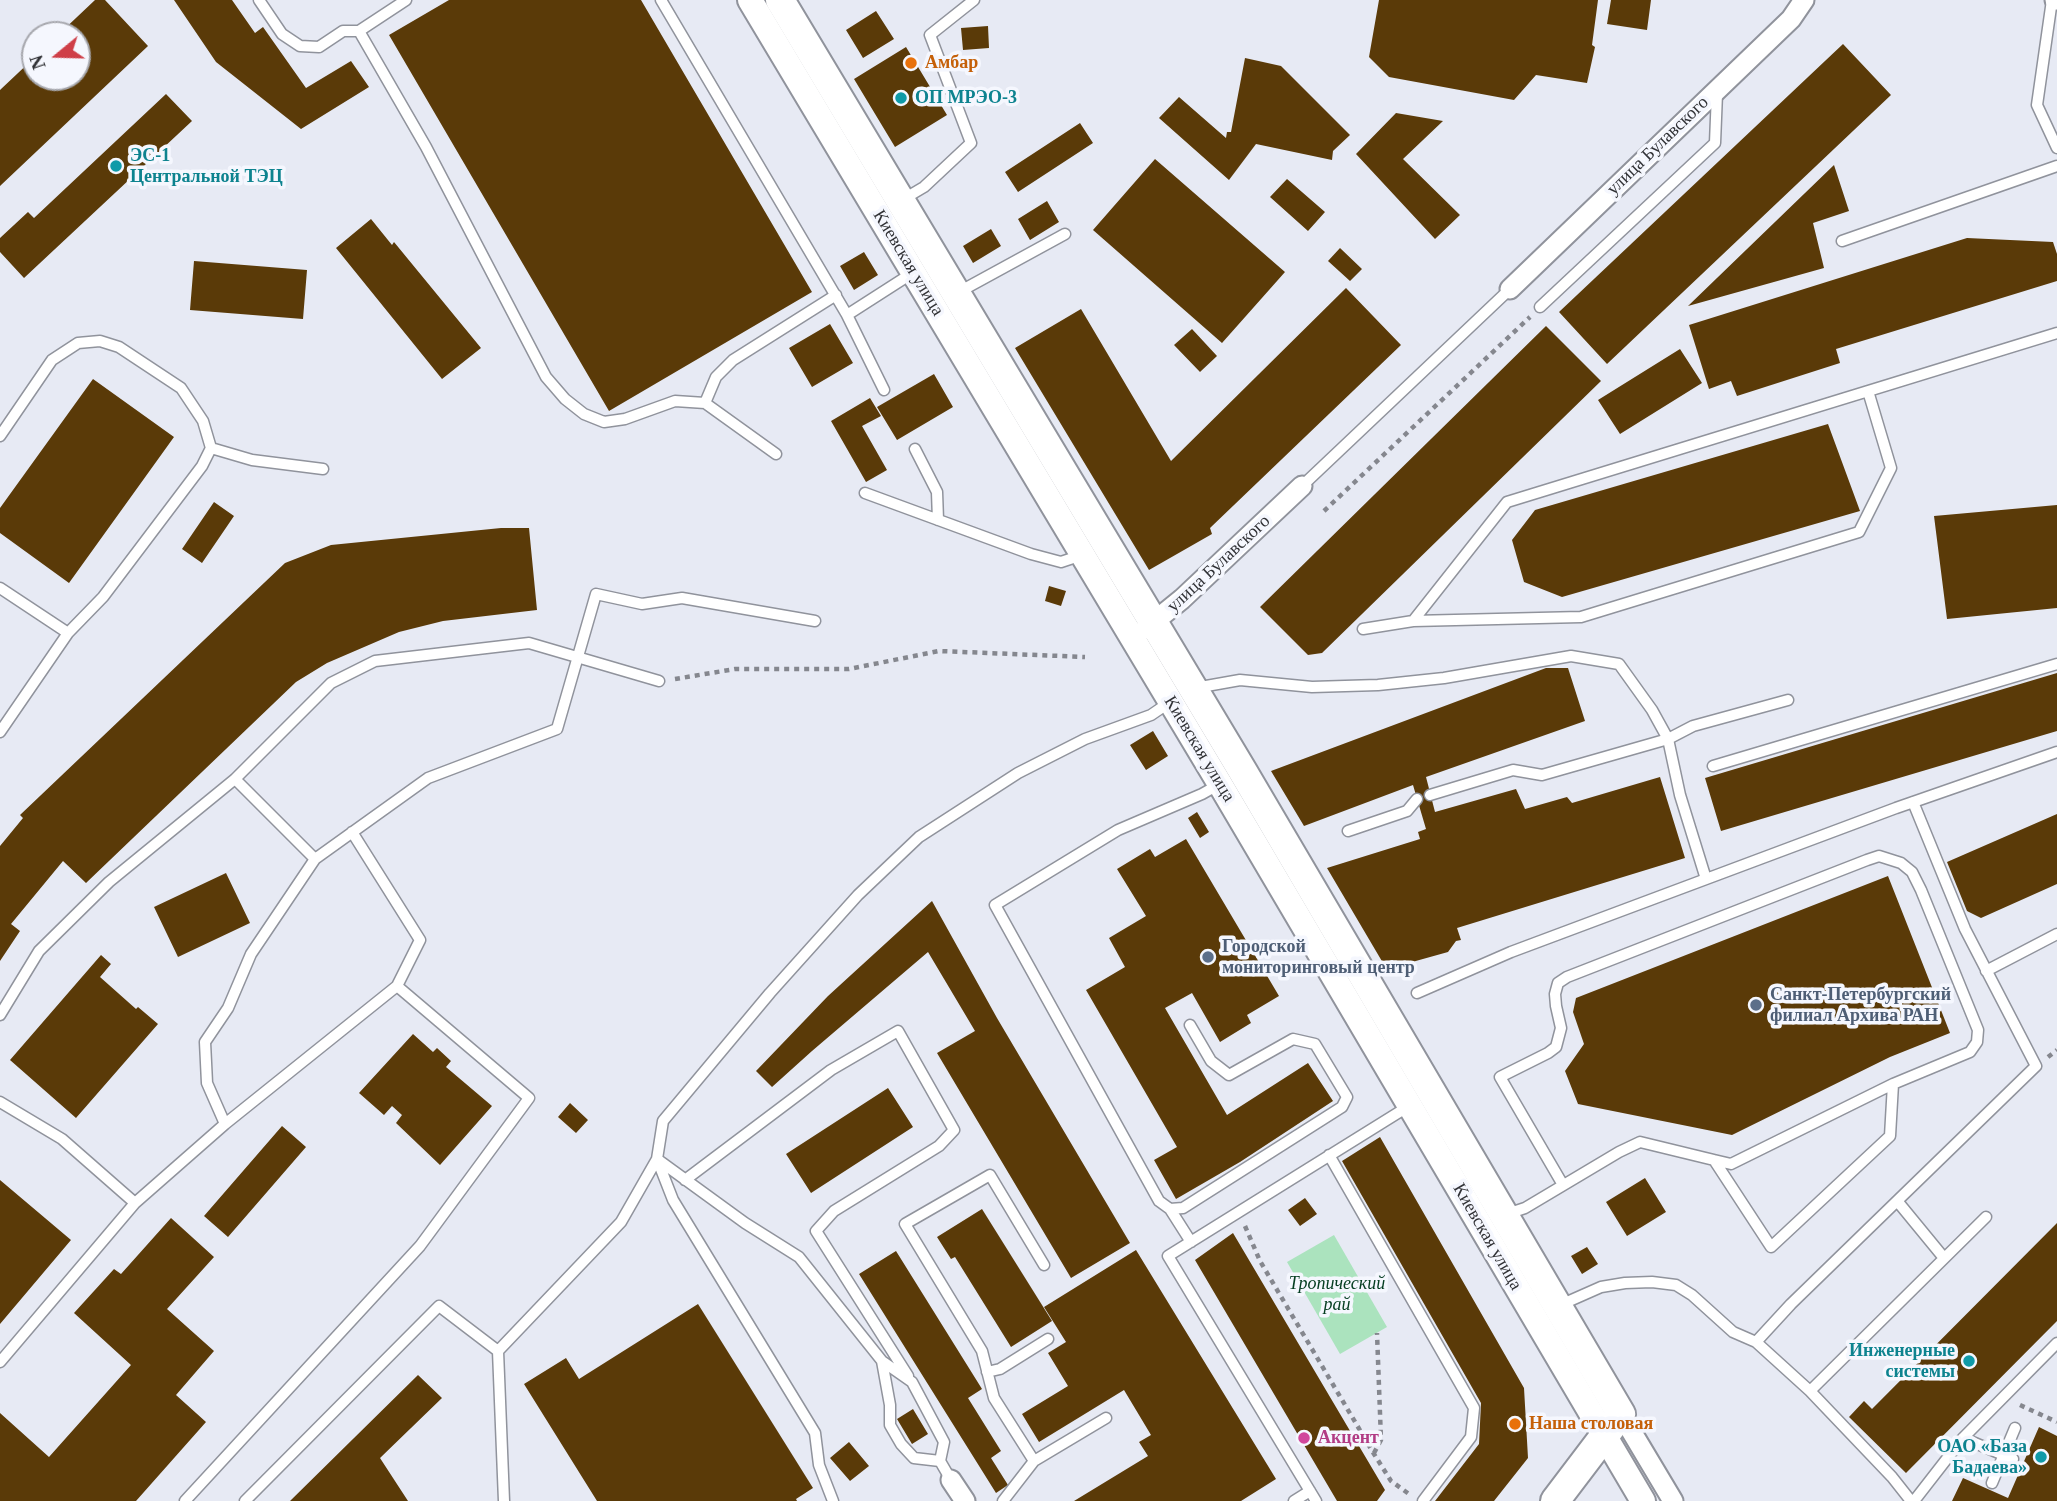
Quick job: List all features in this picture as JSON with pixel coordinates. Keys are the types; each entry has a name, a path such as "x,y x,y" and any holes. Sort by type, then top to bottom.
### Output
{"main road":[{"name":"Киевская улица","path":"780,0 890,207 925,266 956,293 1094,548 1493,1222 1558,1306 1621,1414"},
{"path":"1556,1501 1621,1414"}],"street":[{"name":"Киевская улица","path":"750,0 890,207"},
{"name":"улица Булавского","path":"1510,289 1791,19 1804,0"},
{"name":"Киевская улица","path":"925,266 1094,548"},
{"name":"улица Булавского","path":"1143,630 1182,599 1302,486"},
{"name":"Киевская улица","path":"1493,1222 1604,1436 1643,1501"},
{"name":"Киевская улица","path":"1621,1414 1673,1501"},
{"path":"951,1479 965,1501"}],"lane":[{"path":"258,0 282,34 300,46 318,47 343,31 359,30 406,0"},
{"path":"660,0 836,295 884,390"},
{"path":"890,207 924,187 971,143 930,35 974,0"},
{"path":"2055,0 2037,105 2057,148"},
{"path":"359,30 426,147 546,377 565,399 584,414 604,422 625,419 675,401 705,403 776,454"},
{"path":"1540,307 1715,143 1717,89"},
{"path":"1842,241 2057,166"},
{"path":"956,293 1065,234"},
{"path":"847,315 925,266"},
{"path":"1302,486 1510,289"},
{"path":"705,403 716,377 733,360 836,295"},
{"path":"1413,621 1507,502 2057,332"},
{"path":"0,436 52,360 78,343 100,341 119,348 181,388 203,421 211,448 202,466 103,597 68,634 0,733"},
{"path":"1363,629 1413,621 1581,617 1859,532 1891,468 1868,391"},
{"path":"211,448 252,460 323,469"},
{"path":"915,449 937,492 938,520"},
{"path":"864,493 1031,554 1061,562 1094,548"},
{"path":"0,588 68,634"},
{"path":"225,1124 206,1083 205,1042 229,1008 251,954 315,859 428,778 556,729 596,594 642,604 682,598 815,621"},
{"path":"0,1015 39,951 109,882 235,779 331,683 375,661 529,643 659,681"},
{"path":"504,1501 498,1351 621,1222 657,1159 663,1121 823,934 919,837 1018,773 1085,739 1151,715 1182,695 1240,680 1312,687 1378,685 1444,678 1571,656 1619,664 1652,710 1668,739 1680,795 1706,879"},
{"path":"1713,766 2057,664"},
{"path":"1430,794 1513,770 1542,775 1668,739 1693,726 1788,700"},
{"path":"1417,993 1511,952 1913,802 2057,752"},
{"path":"1191,1242 1170,1209 1159,1202 995,905 1118,830 1202,794 1231,777"},
{"path":"235,779 315,859"},
{"path":"1348,831 1407,811 1417,799"},
{"path":"1756,1342 1791,1304 2036,1066 1965,929 1913,802"},
{"path":"0,1362 135,1203 225,1124 397,986 420,940 352,832"},
{"path":"1493,1222 1525,1208 1640,1142 1731,1164 1894,1084 1970,1052 1977,1042 1978,1030 1912,872 1901,863 1879,856 1592,967 1558,984 1555,994 1561,1028 1556,1046 1548,1053 1500,1077 1563,1185"},
{"path":"1986,971 2057,934"},
{"path":"185,1501 420,1246 529,1098 397,986"},
{"path":"1170,1209 1183,1208 1342,1107 1347,1097 1315,1044 1293,1039 1230,1075 1211,1061 1190,1025"},
{"path":"685,1180 831,1070 898,1031 954,1130 939,1146 834,1212 817,1231 912,1382 944,1441 940,1461 951,1479"},
{"path":"1714,1160 1770,1247 1890,1136 1894,1084"},
{"path":"1316,1501 1168,1256 1421,1099"},
{"path":"0,1102 62,1139 135,1203"},
{"path":"1329,1155 1474,1408 1471,1437 1423,1501"},
{"path":"657,1159 745,1223 799,1257 882,1361 912,1382"},
{"path":"657,1159 673,1200 815,1433 818,1465 834,1501"},
{"path":"1034,1461 994,1398 982,1351 905,1224 990,1175 1044,1265"},
{"path":"1898,1202 1944,1258"},
{"path":"1810,1391 1986,1217"},
{"path":"1558,1306 1601,1287 1652,1282 1676,1285 1692,1295 1733,1332 1756,1342 1810,1391 1912,1501 1963,1438 2057,1343"},
{"path":"245,1501 439,1306 498,1351"},
{"path":"987,1372 1000,1369 1048,1339"},
{"path":"882,1361 890,1405 890,1424 901,1444 914,1458 940,1461"},
{"path":"1003,1501 1034,1461 1106,1418"},
{"path":"1992,1483 2008,1457 2015,1429"},
{"path":"1963,1438 2008,1457"},
{"path":"1294,1501 1310,1491"}],"path":[{"path":"1324,511 1540,307"},
{"path":"659,681 734,669 849,669 939,651 1084,657"},
{"path":"1239,1211 1260,1261 1374,1454 1391,1481 1418,1501"},
{"path":"1374,1454 1381,1440 1377,1333"},
{"path":"2004,1397 2057,1422"}],"green space":[{"name":"Тропический рай","path":"1334,1235 1387,1327 1340,1354 1287,1262"}],"building":[{"path":"95,0 105,0 148,46 0,186 0,90 21,70 21,91 91,91 91,21 73,21"},
{"path":"174,0 232,0 255,33 263,27 306,88 351,61 369,87 301,129 216,62"},
{"path":"449,0 641,0 812,292 609,411 389,35"},
{"path":"1379,0 1598,0 1592,45 1595,47 1587,83 1536,75 1514,100 1389,77 1369,57"},
{"path":"1611,0 1651,0 1647,30 1607,24"},
{"path":"876,11 894,39 863,58 846,30"},
{"path":"988,26 989,48 963,50 961,28"},
{"path":"1843,44 1891,95 1607,364 1559,312"},
{"name":"ОП МРЭО-3","path":"906,47 947,115 895,147 854,79"},
{"path":"1245,58 1281,66 1350,135 1333,151 1332,160 1256,144 1229,180 1159,118 1179,97 1226,138 1227,132 1231,132"},
{"name":"ЭС-1 Центральной ТЭЦ","path":"166,94 192,121 24,278 0,252 0,238 28,212 34,218"},
{"path":"1396,113 1443,121 1403,159 1460,215 1435,239 1356,154"},
{"path":"1080,123 1093,143 1018,192 1005,172"},
{"path":"1155,159 1285,272 1222,343 1093,230"},
{"path":"1834,165 1849,211 1813,223 1824,268 1688,306"},
{"path":"1287,179 1325,212 1308,231 1270,197"},
{"path":"1047,201 1059,222 1030,240 1018,219"},
{"path":"371,219 392,245 394,242 481,348 442,379 336,248"},
{"path":"991,229 1001,246 973,263 963,246"},
{"path":"1967,238 2053,242 2057,254 2057,281 1836,349 1840,363 1737,396 1731,381 1709,389 1689,325"},
{"path":"1340,248 1362,269 1350,281 1328,261"},
{"path":"864,252 878,275 854,290 840,266"},
{"path":"194,261 307,270 303,319 190,310"},
{"path":"1346,288 1401,345 1210,528 1212,534 1149,570 1015,348 1081,309 1171,461"},
{"path":"830,324 853,363 812,387 789,348"},
{"path":"1546,326 1601,381 1322,653 1308,655 1260,607"},
{"path":"1192,329 1217,356 1200,372 1174,345"},
{"path":"1680,349 1702,383 1620,434 1598,400"},
{"path":"934,374 953,407 897,440 877,407"},
{"path":"93,379 174,437 69,583 0,533 0,508"},
{"path":"870,398 881,416 862,426 887,470 866,482 831,421"},
{"path":"1828,424 1860,511 1562,597 1524,582 1512,540 1535,510"},
{"path":"214,502 234,516 202,563 182,549"},
{"path":"2057,505 2057,608 1947,619 1934,516"},
{"path":"501,528 529,528 537,610 443,621 399,632 327,663 296,682 86,883 63,861 11,924 20,931 0,961 0,846 23,818 20,815 285,563 331,545"},
{"path":"1049,586 1066,591 1061,606 1045,601"},
{"path":"1546,668 1568,668 1585,721 1426,777 1435,812 1516,789 1525,809 1567,797 1572,803 1660,777 1685,858 1457,928 1461,940 1456,941 1448,952 1405,964 1392,960 1383,963 1327,868 1420,839 1418,832 1426,829 1413,785 1304,826 1271,771"},
{"path":"2057,673 2057,731 1721,831 1705,778"},
{"path":"1153,731 1168,756 1146,770 1130,745"},
{"path":"1197,812 1209,832 1200,838 1188,818"},
{"path":"2057,814 2057,884 1981,918 1967,911 1947,862"},
{"path":"1186,839 1279,996 1247,1015 1251,1023 1220,1042 1192,993 1165,1008 1227,1115 1308,1063 1333,1101 1240,1162 1176,1199 1154,1160 1177,1147 1086,990 1125,967 1109,938 1146,916 1117,869 1150,849 1155,857"},
{"path":"226,873 250,923 178,957 154,907"},
{"name":"Санкт-Петербургский филиал Архива РАН","path":"1888,876 1950,1033 1890,1057 1732,1135 1578,1104 1565,1071 1584,1044 1573,1012 1576,998"},
{"path":"932,901 997,1018 1130,1243 1071,1278 937,1053 975,1031 928,952 772,1087 756,1071 828,996"},
{"path":"101,955 111,964 100,977 136,1009 138,1007 158,1024 76,1118 10,1060"},
{"path":"413,1034 433,1052 437,1048 451,1061 446,1067 492,1106 440,1165 396,1123 402,1115 392,1106 384,1115 359,1093"},
{"path":"888,1088 913,1127 811,1193 786,1154"},
{"path":"570,1103 588,1120 576,1133 558,1117"},
{"path":"282,1126 306,1147 228,1237 204,1216"},
{"path":"1380,1137 1524,1388 1528,1458 1494,1501 1435,1501 1479,1444 1481,1403 1342,1161"},
{"path":"1645,1178 1666,1212 1627,1236 1606,1202"},
{"path":"0,1180 71,1240 0,1324"},
{"path":"1305,1198 1317,1214 1300,1226 1288,1210"},
{"path":"982,1209 1052,1321 1011,1347 955,1257 951,1259 937,1237"},
{"path":"171,1218 214,1257 167,1309 214,1351 176,1395 206,1422 136,1501 0,1501 0,1413 49,1457 131,1365 74,1313 114,1269 121,1274"},
{"name":"Инженерные системы","path":"2057,1223 2057,1321 1906,1473 1849,1417 1864,1401 1872,1409"},
{"path":"1233,1233 1385,1490 1377,1501 1337,1501 1195,1260"},
{"path":"1587,1247 1598,1264 1582,1274 1571,1256"},
{"path":"1136,1250 1276,1479 1241,1501 1074,1501 1148,1456 1139,1442 1151,1435 1124,1390 1039,1442 1022,1414 1068,1386 1048,1353 1066,1342 1044,1307"},
{"path":"896,1251 982,1389 968,1398 1001,1451 991,1458 1008,1485 996,1493 859,1274"},
{"path":"698,1304 813,1488 796,1499 797,1501 597,1501 524,1384 566,1358 579,1379"},
{"path":"418,1375 442,1398 380,1458 408,1501 290,1501"},
{"path":"913,1409 928,1434 912,1444 897,1419"},
{"name":"ОАО «База Бадаева»","path":"2039,1427 2057,1436 2057,1501 1952,1501 1963,1478 2008,1498"},
{"path":"849,1442 869,1466 850,1481 830,1458"}],"place":[{"name":"Амбар","path":"911,63"},
{"name":"ОП МРЭО-3","path":"901,98"},
{"name":"ЭС-1 Центральной ТЭЦ","path":"116,166"},
{"name":"Городской мониторинговый центр","path":"1208,957"},
{"name":"Санкт-Петербургский филиал Архива РАН","path":"1756,1005"},
{"name":"Инженерные системы","path":"1969,1361"},
{"name":"Наша столовая","path":"1515,1424"},
{"name":"Акцент","path":"1304,1438"},
{"name":"ОАО «База Бадаева»","path":"2041,1457"}]}
